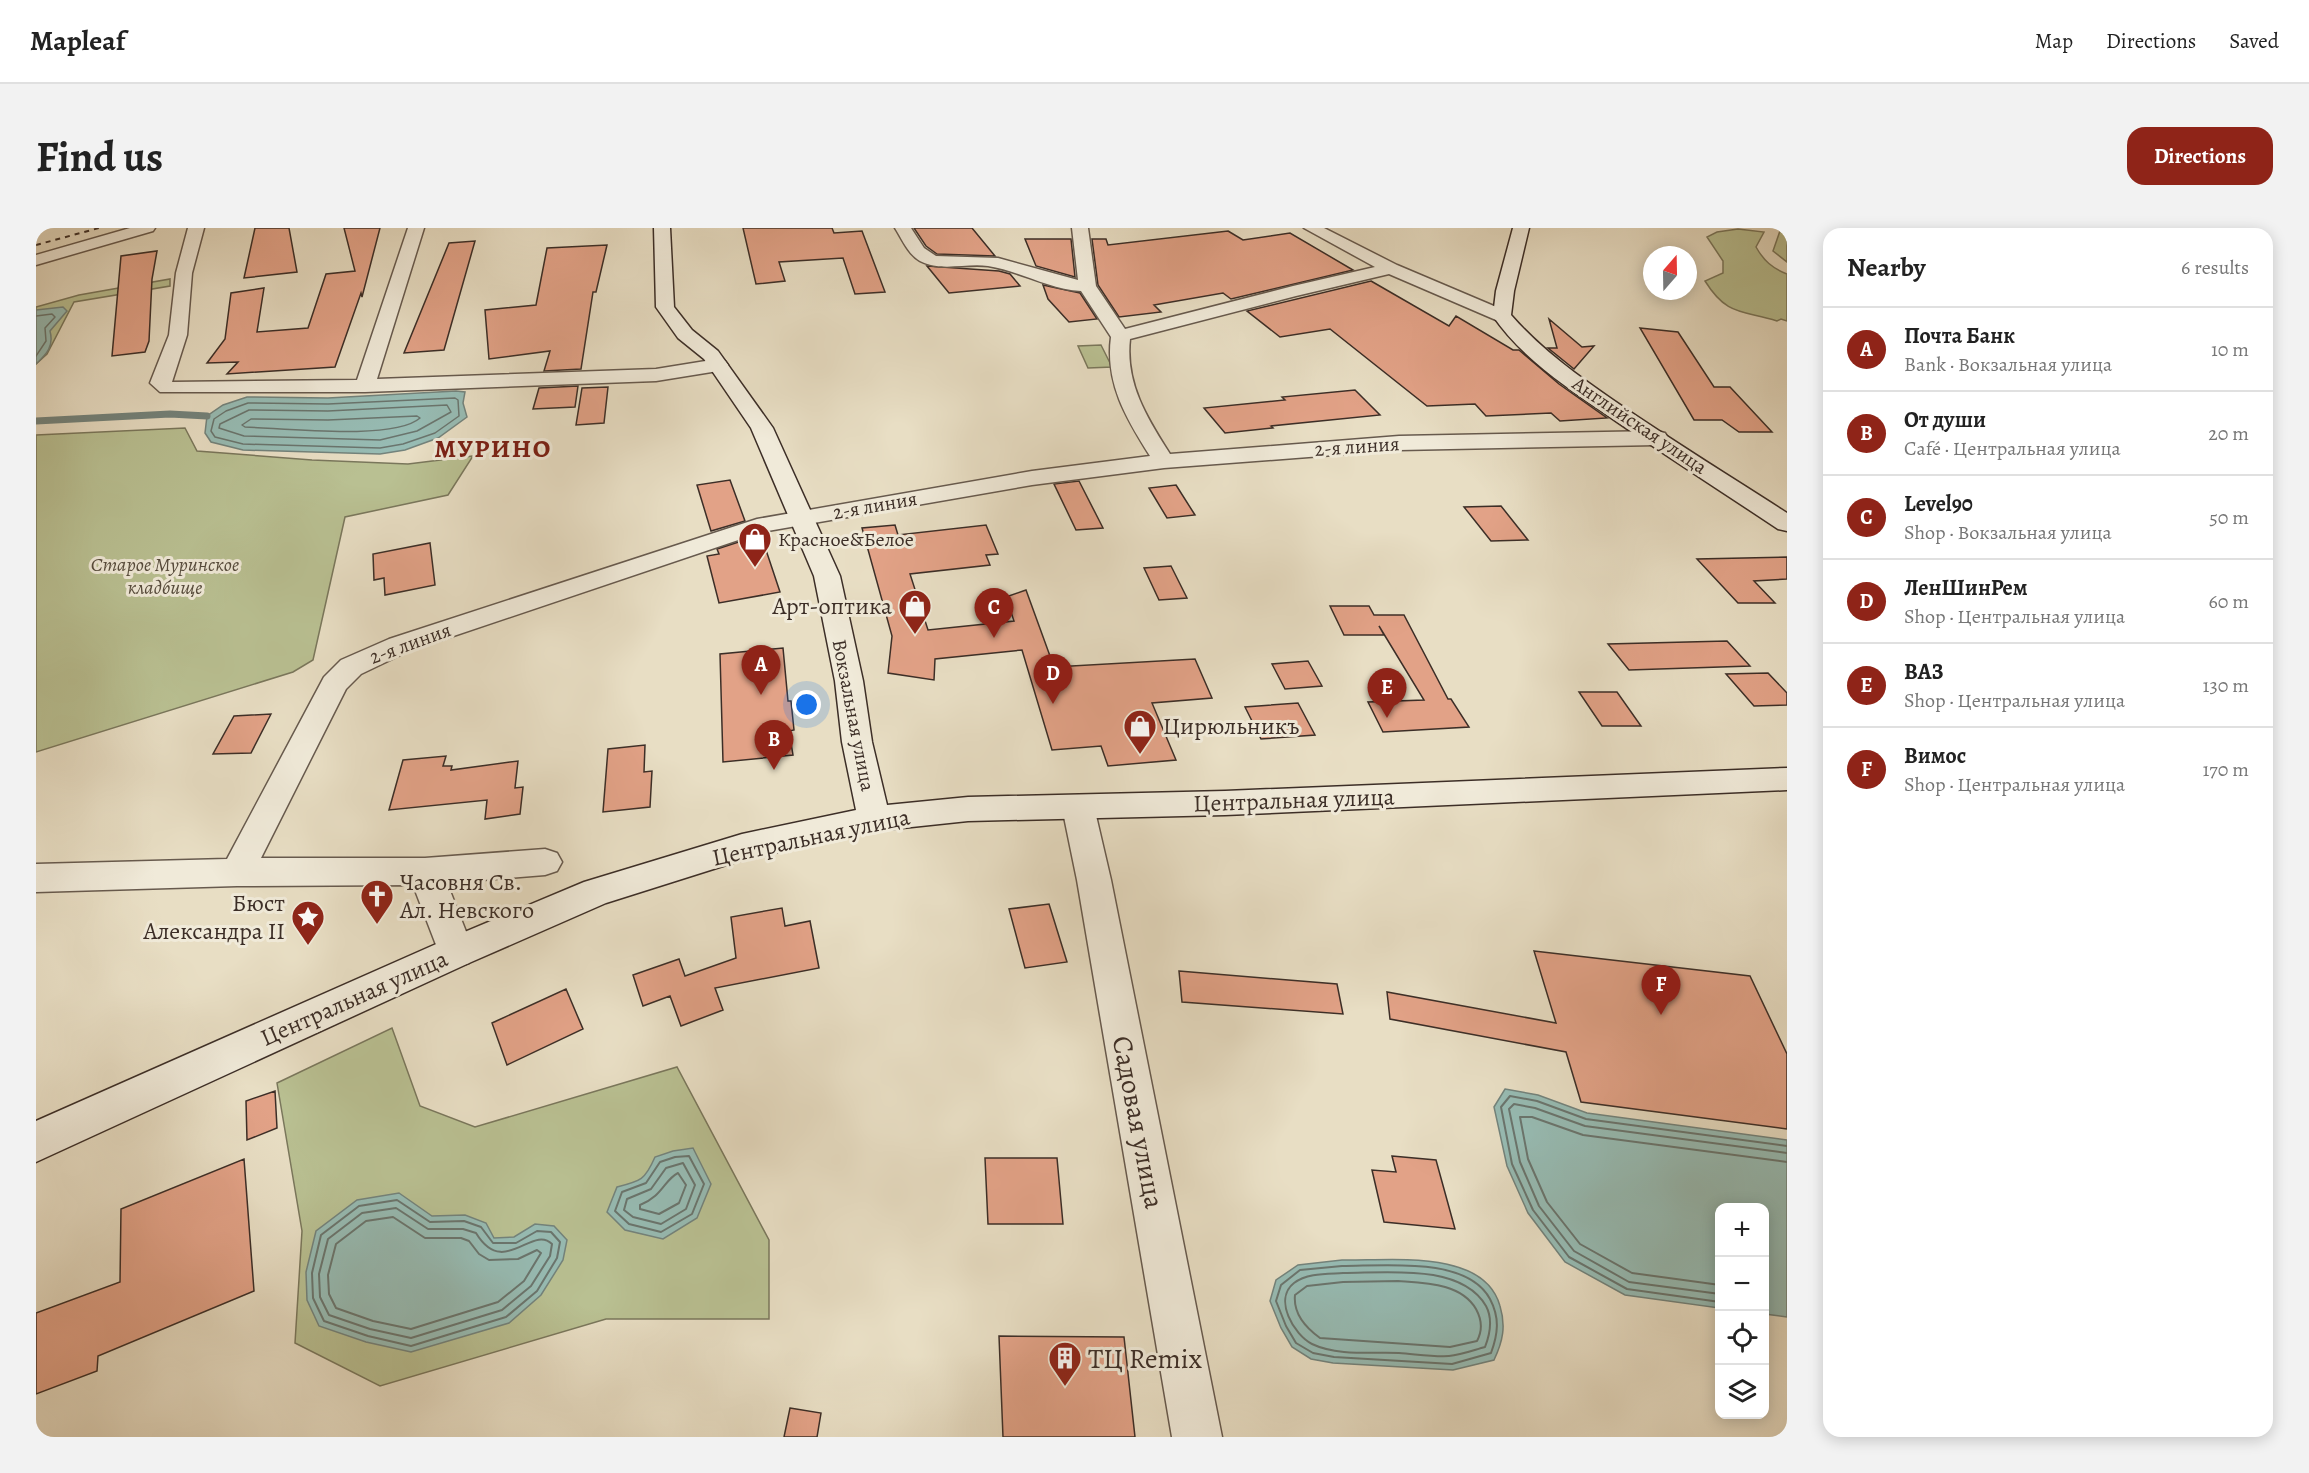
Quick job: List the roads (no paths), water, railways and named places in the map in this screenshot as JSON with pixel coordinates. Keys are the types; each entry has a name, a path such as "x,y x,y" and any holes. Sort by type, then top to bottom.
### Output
{"street":[{"path":"36,260 147,228"},
{"path":"196,228 184,273 177,335 160,383 167,388 365,386 656,375 718,365"},
{"path":"365,386 416,228"},
{"name":"Вокзальная улица","path":"662,228 665,307 685,334 711,355 762,428 827,576 849,681 857,742 874,819"},
{"path":"903,228 920,254 933,260 986,261 1011,266 1067,286 1087,286"},
{"path":"1080,228 1087,286 1112,327 1121,336 1119,375 1131,410 1164,461"},
{"path":"1312,228 1391,269 1502,316 1505,291 1521,228"},
{"path":"1121,336 1293,291 1391,269"},
{"name":"Английская улица","path":"1502,316 1539,353 1564,373 1787,524"},
{"name":"2-я линия","path":"237,872 334,684 351,667 399,645 757,526 1032,478 1164,461 1399,443 1657,438"},
{"name":"Центральная улица","path":"36,1142 456,952 596,892 742,847 874,819 968,809 1078,807 1787,779"},
{"name":"Садовая улица","path":"1078,807 1098,903 1197,1437"},
{"path":"36,878 237,872 425,872 545,862"},
{"path":"425,872 456,952"}],"water":[{"path":"63,307 67,311 50,331 49,349 36,364 36,310"},
{"path":"465,392 463,403 467,417 438,438 405,450 380,454 243,450 211,442 205,433 207,416 223,405 247,397 328,398"},
{"path":"1505,1089 1538,1095 1587,1113 1787,1140 1787,1317 1769,1315 1769,1203 1715,1203 1715,1307 1625,1295 1565,1262 1528,1213 1507,1166 1494,1107"},
{"path":"693,1148 711,1184 697,1218 663,1239 625,1230 607,1212 617,1187 632,1183 645,1175 655,1157"},
{"path":"399,1193 432,1216 465,1215 486,1223 494,1238 514,1237 535,1224 554,1226 567,1240 563,1260 541,1295 509,1323 411,1352 366,1342 319,1326 307,1300 306,1272 316,1231 357,1200"},
{"path":"1342,1260 1433,1262 1455,1266 1475,1274 1491,1287 1502,1313 1503,1333 1494,1360 1453,1370 1333,1363 1311,1359 1292,1347 1270,1301 1276,1280 1298,1265"}],"waterway":[{"path":"36,421 170,414 207,416"}],"railway":[{"path":"36,245 99,228"}],"place":[{"name":"Красное&Белое","path":"755,568"},
{"name":"Арт-оптика","path":"915,635"},
{"name":"Level90","path":"994,638"},
{"name":"Почта Банк","path":"761,695"},
{"name":"ЛенШинРем","path":"1053,704"},
{"name":"ВАЗ","path":"1387,718"},
{"name":"Цирюльникъ","path":"1140,755"},
{"name":"От души","path":"774,770"},
{"name":"Часовня Св. Ал. Невского","path":"377,925"},
{"name":"Бюст Александра II","path":"308,946"},
{"name":"Вимос","path":"1661,1015"},
{"name":"ТЦ Remix","path":"1065,1387"}],"district":[{"name":"МУРИНО","path":"493,448"}],"park label":[{"name":"Старое Муринское кладбище","path":"165,576"}]}
